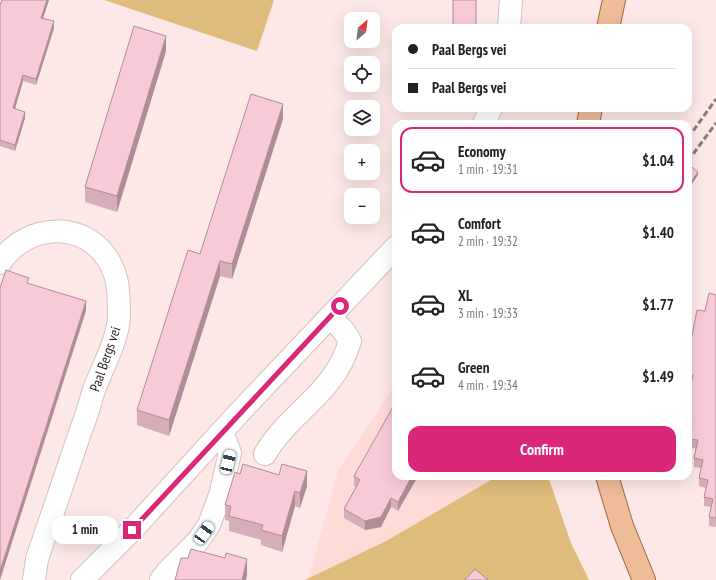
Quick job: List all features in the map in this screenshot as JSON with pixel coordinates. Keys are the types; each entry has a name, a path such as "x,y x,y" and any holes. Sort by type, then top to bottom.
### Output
{"main road":[{"path":"609,24 614,0"},
{"path":"608,480 622,526 644,580"}],"street":[{"path":"509,24 511,0"},
{"name":"Paal Bergs vei","path":"0,263 5,254 21,241 32,236 55,230 72,232 89,241 103,252 112,266 116,283 119,317 115,335 94,391 37,559 34,580"},
{"path":"82,580 137,524 330,316 392,255"},
{"path":"265,454 272,442 325,389 346,355 350,341 343,330 330,316"},
{"path":"161,580 198,541 209,525 220,494 230,453 222,432"}],"shaded area":[{"path":"104,0 274,0 257,51"},
{"path":"392,389 392,480 524,480 308,580 338,470"},
{"path":"491,480 549,480 571,543 589,580 305,580 386,541"}],"building":[{"path":"2,0 47,0 41,18 54,21 36,79 23,75 13,108 25,112 15,145 0,140 0,5"},
{"path":"453,0 476,0 476,24 453,24"},
{"path":"134,26 166,36 117,196 85,187"},
{"path":"251,94 283,104 232,264 220,261 169,420 137,410 188,250 200,254"},
{"path":"692,167 698,172 692,180"},
{"path":"6,270 29,278 27,283 86,301 0,571 0,288"},
{"path":"709,293 716,295 716,518 709,517 713,499 704,497 708,480 699,478 703,460 694,458 698,440 692,439 692,336 697,310 705,311"},
{"path":"392,409 392,480 410,480 398,502 391,498 381,517 365,521 344,509 360,480 354,476"},
{"path":"243,464 279,475 282,464 307,471 300,493 295,491 282,536 261,530 263,525 229,516 231,506 225,505 235,472 240,474"},
{"path":"191,549 225,558 226,553 247,559 242,580 175,580 181,558 188,558"},
{"path":"475,569 488,580 465,580"}],"railway":[{"path":"692,132 716,99"},
{"path":"692,156 716,123"}],"route":[{"path":"132,530 237,414 340,306"}]}
